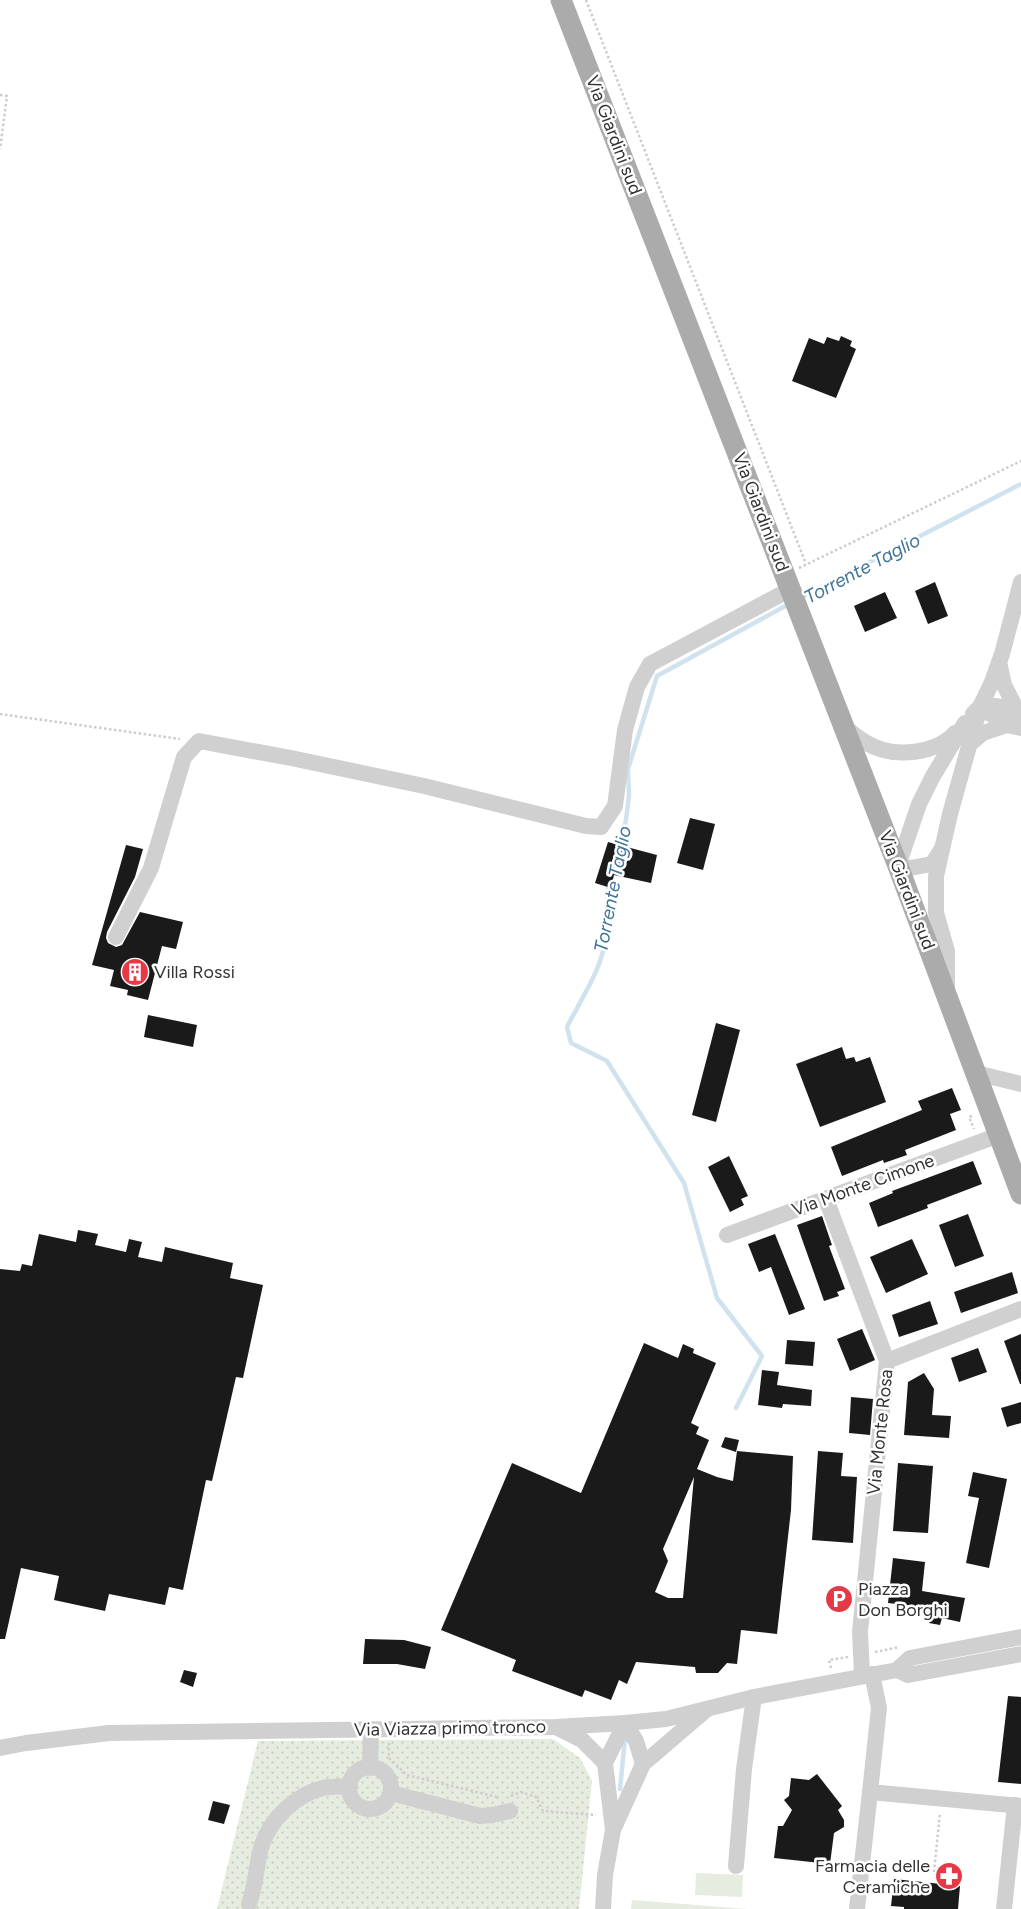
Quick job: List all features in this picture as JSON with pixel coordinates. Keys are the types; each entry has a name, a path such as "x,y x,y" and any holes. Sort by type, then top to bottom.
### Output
{"main road":[{"name":"Via Giardini sud","path":"561,0 898,866 1021,1194"}],"street":[{"path":"947,995 947,952 936,914 936,876 980,707 999,662 1021,582"},
{"path":"116,937 151,868 184,757 199,741 407,782 586,826 601,826 615,806 625,730 637,687 650,664 793,596"},
{"path":"999,662 1004,685 1017,721"},
{"path":"980,707 1017,721"},
{"path":"843,726 856,738 868,744 890,752 910,753 935,746 950,738 980,707"},
{"path":"970,744 983,733 1017,721"},
{"path":"942,848 932,864 910,868 898,866 919,804 933,776 965,723"},
{"path":"976,1073 1021,1084"},
{"name":"Via Monte Cimone","path":"727,1235 999,1135"},
{"name":"Via Monte Rosa","path":"826,1199 887,1361 860,1632 867,1675 879,1708 857,1909"},
{"path":"887,1361 1021,1309"},
{"name":"Via Viazza primo tronco","path":"0,1748 109,1733 371,1736 626,1723 666,1718 754,1696 896,1670 910,1658 1021,1636"},
{"name":"Via Viazza primo tronco","path":"896,1670 908,1675 1021,1654"},
{"path":"736,1866 744,1769 754,1696"},
{"path":"606,1826 643,1764 709,1708"},
{"path":"626,1723 636,1741 643,1764"},
{"path":"603,1909 606,1826 605,1763 626,1723"},
{"path":"556,1727 582,1740 605,1763"},
{"path":"370,1768 371,1736"},
{"path":"370,1768 376,1768 387,1776 390,1781 390,1793 388,1799 379,1807 367,1809 361,1807 352,1798 350,1786 354,1775 359,1771 370,1768"},
{"path":"249,1904 255,1888 262,1846 274,1822 287,1807 316,1790 350,1786"},
{"path":"870,1792 1018,1806 1004,1909"},
{"path":"390,1793 480,1816 510,1811"}],"path":[{"path":"586,0 806,564 1021,461"},
{"path":"0,95 7,96 0,149"},
{"path":"0,714 199,741"},
{"path":"371,1736 389,1742 389,1758 407,1775 504,1799 521,1792 536,1797 543,1811 599,1815 606,1826"},
{"path":"934,1872 941,1799"}],"shaded area":[{"path":"553,1739 580,1758 592,1781 579,1909 217,1909 258,1741"},
{"path":"696,1873 743,1875 742,1897 695,1895"},
{"path":"632,1900 747,1909 631,1909"}],"building":[{"path":"841,336 852,341 850,346 856,349 836,398 792,381 809,338 824,344 827,337 839,341"},
{"path":"935,582 948,616 928,624 915,591"},
{"path":"885,592 897,618 865,632 854,606"},
{"path":"690,818 715,824 703,870 677,863"},
{"path":"608,842 657,855 651,883 614,875 611,888 595,883"},
{"path":"126,845 143,849 135,877 107,932 106,938 108,943 116,947 122,945 140,912 183,922 176,949 162,946 148,1000 127,995 128,990 110,986 114,970 92,965"},
{"path":"148,1015 197,1025 193,1047 144,1037"},
{"path":"716,1023 740,1030 716,1122 692,1115"},
{"path":"842,1047 846,1059 854,1057 856,1062 870,1057 886,1102 820,1127 796,1064"},
{"path":"952,1088 961,1110 950,1114 956,1130 905,1150 907,1155 884,1163 883,1160 842,1176 831,1147 922,1110 918,1101"},
{"path":"729,1156 748,1196 741,1199 744,1205 730,1212 708,1167"},
{"path":"973,1161 982,1184 927,1205 928,1208 878,1227 869,1203 893,1193 892,1191"},
{"path":"968,1214 984,1256 955,1267 939,1225"},
{"path":"822,1216 832,1245 829,1246 845,1289 837,1292 839,1296 824,1301 797,1225"},
{"path":"78,1230 98,1234 95,1245 126,1252 129,1239 142,1242 138,1257 162,1262 165,1247 233,1263 230,1278 263,1285 243,1378 236,1377 212,1481 206,1480 183,1590 169,1587 165,1605 109,1594 105,1611 54,1600 59,1576 21,1568 5,1639 0,1639 0,1269 20,1271 22,1264 32,1266 39,1234 76,1242"},
{"path":"775,1234 805,1309 789,1315 771,1267 759,1272 748,1244"},
{"path":"912,1239 928,1274 886,1293 870,1257"},
{"path":"1012,1272 1018,1293 961,1313 954,1292"},
{"path":"930,1301 938,1324 899,1337 892,1315"},
{"path":"862,1329 875,1360 850,1371 837,1339"},
{"path":"1021,1334 1021,1384 1020,1384 1004,1341"},
{"path":"787,1340 815,1342 813,1366 785,1364"},
{"path":"644,1343 678,1358 683,1344 694,1349 693,1353 716,1363 691,1423 699,1427 696,1434 709,1440 697,1469 733,1481 737,1451 793,1456 791,1510 777,1634 741,1630 737,1664 727,1663 718,1673 696,1673 695,1667 636,1662 627,1684 619,1680 611,1700 585,1690 582,1697 512,1671 516,1660 441,1630 512,1463 581,1493","holes":["694,1477 683,1598 668,1598 655,1592 668,1561 663,1549"]},
{"path":"978,1348 987,1372 959,1382 951,1358"},
{"path":"762,1370 779,1372 777,1385 812,1390 811,1406 783,1404 782,1408 758,1405"},
{"path":"924,1373 934,1389 932,1415 951,1416 949,1438 904,1435 908,1382"},
{"path":"851,1397 873,1399 870,1435 849,1433"},
{"path":"1021,1402 1021,1423 1007,1427 1001,1408"},
{"path":"725,1437 739,1440 736,1452 721,1447"},
{"path":"818,1451 843,1453 841,1476 857,1477 853,1543 812,1540"},
{"path":"898,1463 933,1466 928,1533 893,1531"},
{"path":"973,1472 1007,1479 989,1568 966,1563 979,1498 968,1496"},
{"path":"893,1558 925,1562 922,1591 965,1598 960,1622 942,1618 940,1625 929,1623 932,1608 888,1603"},
{"path":"365,1639 404,1640 431,1647 425,1669 397,1664 363,1664"},
{"path":"184,1670 197,1673 193,1687 180,1682"},
{"path":"1008,1696 1021,1697 1021,1784 998,1782"},
{"path":"817,1774 842,1806 838,1810 844,1820 844,1827 834,1833 830,1864 774,1858 778,1826 783,1826 792,1810 784,1800 789,1796 791,1778 809,1780"},
{"path":"213,1801 230,1805 224,1824 208,1820"},
{"path":"894,1879 960,1886 958,1909 904,1909 904,1907 891,1906"}],"waterway":[{"name":"Torrente Taglio","path":"800,598 1021,484"},
{"name":"Torrente Taglio","path":"619,850 626,820 629,795 628,769 657,676 789,604"},
{"name":"Torrente Taglio","path":"610,882 603,951 592,979 567,1027 571,1043 607,1061 684,1183 717,1298 762,1356 736,1408"},
{"name":"Torrente Taglio","path":"620,1789 625,1739"}],"place":[{"name":"Villa Rossi","path":"135,972"},
{"name":"Piazza Don Borghi","path":"839,1599"},
{"name":"Farmacia delle Ceramiche","path":"949,1876"}]}
